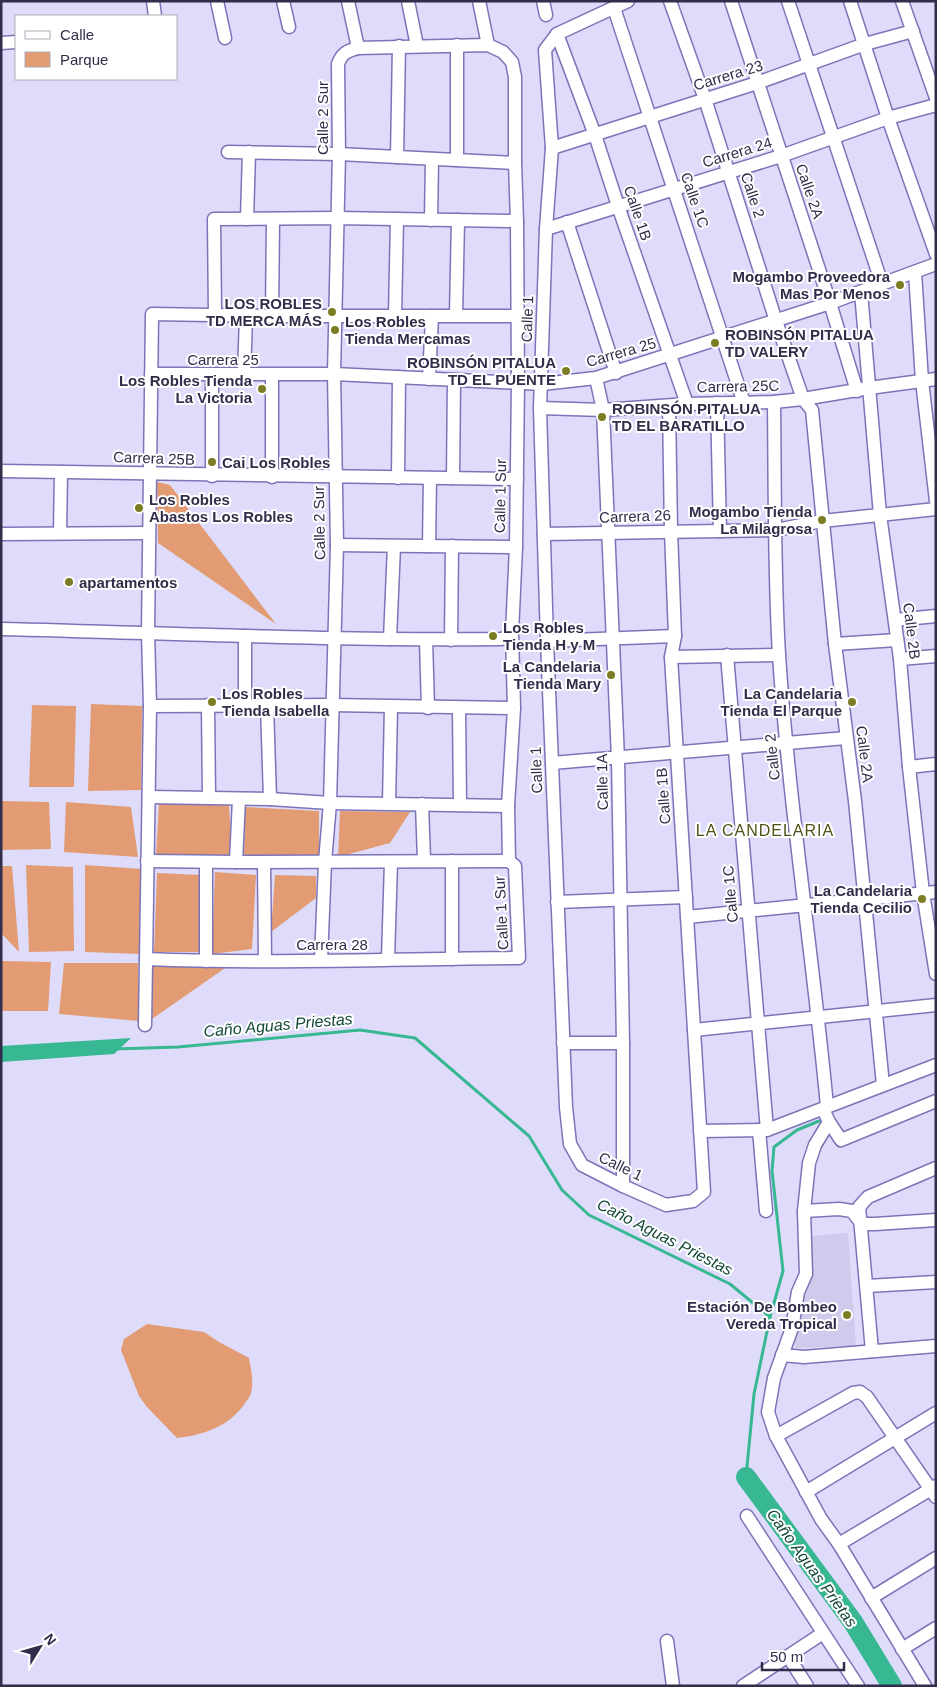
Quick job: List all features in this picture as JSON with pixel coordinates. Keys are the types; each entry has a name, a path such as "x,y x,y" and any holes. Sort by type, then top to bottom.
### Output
{"street":[{"path":"152,1 155,15"},
{"path":"216,1 225,38"},
{"path":"283,1 289,27"},
{"path":"348,1 358,48 488,45 479,1"},
{"path":"408,1 417,46"},
{"path":"543,1 546,15"},
{"path":"546,229 552,148 545,50 557,34 628,1"},
{"name":"Calle 2","path":"670,1 705,98 803,400"},
{"name":"Calle 2A","path":"731,1 830,303 863,389"},
{"path":"788,1 882,284"},
{"path":"850,1 888,118 936,254"},
{"path":"902,1 936,98"},
{"name":"Calle 1C","path":"614,8 724,337 744,403"},
{"name":"Carrera 23","path":"552,148 757,83 865,44 913,31"},
{"name":"Calle 1B","path":"557,34 595,135 687,404"},
{"path":"1,43 15,42"},
{"path":"457,45 457,160"},
{"name":"Calle 1 Sur","path":"488,45 503,52 508,57 512,62 516,77 515,164 518,316 530,383 516,479 516,547 512,633 514,708 508,806 509,861 515,866 519,958"},
{"path":"397,157 399,46"},
{"name":"Calle 2 Sur","path":"321,960 325,862 330,803 331,705 337,545 334,477 334,374 338,64 341,56 348,50 358,48"},
{"name":"Carrera 24","path":"546,229 781,156 888,118 936,105"},
{"path":"228,152 338,154 515,164"},
{"path":"247,219 249,152"},
{"path":"431,220 432,159"},
{"path":"215,315 214,219 337,218 517,221"},
{"path":"272,316 273,219"},
{"path":"395,316 397,219"},
{"path":"456,315 458,220"},
{"path":"567,222 616,373"},
{"name":"Calle 1","path":"546,229 530,383 540,408 557,902 566,1107 570,1144 582,1165 666,1205 694,1201 704,1192 704,1185"},
{"name":"Carrera 25","path":"150,374 334,374 530,383 596,378 830,303 936,264"},
{"path":"915,272 922,381 936,501"},
{"name":"Calle 2B","path":"861,292 863,389 900,659 909,767 930,892 936,974"},
{"path":"145,1026 150,706 148,633 152,314 518,316"},
{"path":"244,375 246,316"},
{"path":"429,379 432,316"},
{"path":"212,375 212,476"},
{"path":"272,375 272,477"},
{"path":"398,478 399,377"},
{"name":"Calle 1A","path":"596,378 603,410 618,759 623,1043 623,1186"},
{"name":"Carrera 25C","path":"540,408 603,410 687,404 803,400 863,389 936,379"},
{"path":"453,478 454,380"},
{"name":"Calle 2A","path":"803,400 812,410 835,644 855,801 882,1085"},
{"name":"Calle 2","path":"774,402 779,655 804,906 819,1017 827,1106 824,1111 829,1122"},
{"path":"717,404 720,531"},
{"name":"Calle 1B","path":"669,406 670,531 675,636 671,657 704,1185"},
{"name":"Carrera 25B","path":"1,471 272,477 516,479"},
{"path":"60,532 61,472"},
{"path":"429,546 430,478"},
{"name":"Carrera 26","path":"544,534 776,530 822,521 936,509"},
{"path":"1,534 60,532 149,533"},
{"path":"337,545 516,547"},
{"path":"390,639 394,546"},
{"path":"451,640 452,546"},
{"path":"895,620 936,616"},
{"path":"1,629 426,640 501,640 512,633"},
{"path":"244,705 245,636"},
{"path":"547,641 612,640 675,636"},
{"path":"426,640 428,708"},
{"path":"835,644 897,640"},
{"name":"Calle 1C","path":"727,655 758,1023 766,1211"},
{"path":"671,657 779,655"},
{"path":"900,659 936,656"},
{"path":"208,705 209,798"},
{"path":"267,705 270,799"},
{"path":"150,706 331,705 514,708"},
{"path":"389,803 391,707"},
{"path":"459,708 460,805"},
{"path":"552,763 618,759 846,738"},
{"path":"909,767 936,764"},
{"path":"149,797 508,806"},
{"path":"236,862 239,798"},
{"path":"422,804 424,860"},
{"path":"147,861 509,861"},
{"path":"452,861 452,959"},
{"path":"206,862 206,961"},
{"path":"264,862 265,960"},
{"path":"388,959 392,862"},
{"path":"687,917 930,892"},
{"path":"557,902 686,897"},
{"name":"Carrera 28","path":"146,959 206,961 519,958"},
{"path":"694,1030 936,1005"},
{"path":"563,1044 623,1043"},
{"path":"700,1131 763,1130 936,1066"},
{"path":"924,1686 839,1544 821,1519 776,1436 768,1412 774,1378 792,1328 798,1292 806,1274 804,1211 809,1163 815,1145 829,1122 841,1140 936,1101"},
{"path":"872,1351 859,1207 868,1197 936,1168"},
{"path":"804,1211 839,1209 852,1211 862,1224"},
{"path":"862,1224 936,1220"},
{"path":"867,1286 936,1282"},
{"path":"782,1355 804,1357 936,1346"},
{"path":"776,1436 853,1393 860,1392 867,1397 934,1491 839,1544"},
{"path":"806,1492 936,1413"},
{"path":"747,1516 858,1686"},
{"path":"871,1598 936,1558"},
{"path":"902,1649 936,1628"},
{"path":"743,1686 823,1633"},
{"path":"667,1640 673,1686"},
{"path":"788,1656 807,1686"}],"shaded area":[{"path":"131,1038 114,1054 1,1062 1,1046"},
{"path":"848,1233 856,1346 796,1348 794,1343 807,1285 811,1236"}],"green space":[{"path":"157,482 170,485 276,624 158,543"},
{"path":"91,704 142,706 141,790 88,791"},
{"path":"32,705 76,706 74,787 29,787"},
{"path":"1,801 49,802 51,849 1,850"},
{"path":"66,802 131,807 138,857 64,852"},
{"path":"159,803 229,805 232,859 156,856"},
{"path":"245,807 319,811 319,861 244,858"},
{"path":"340,811 410,812 390,843 338,857"},
{"path":"26,865 73,867 74,951 29,952"},
{"path":"85,865 142,869 140,954 85,952"},
{"path":"1,866 12,866 19,952 1,933"},
{"path":"215,872 256,875 252,949 212,954"},
{"path":"157,873 200,875 199,952 154,952"},
{"path":"275,875 316,876 316,898 271,932"},
{"path":"1,961 51,962 48,1011 1,1011"},
{"path":"64,963 138,963 139,1021 59,1014"},
{"path":"153,964 228,966 152,1019"},
{"path":"147,1324 204,1332 249,1358 252,1380 251,1393 232,1418 206,1432 177,1438 147,1407 139,1396 121,1350 124,1339"}],"waterway":[{"name":"Caño Aguas Priestas","path":"114,1049 178,1047 360,1030 415,1038 529,1136 562,1190 589,1215 730,1284 770,1317 754,1394 746,1477"},
{"path":"770,1317 783,1271 772,1171 774,1147 797,1130 819,1121"},
{"name":"Caño Aguas Prietas","path":"746,1477 853,1622 892,1686"}],"place":[{"name":"Mogambo Proveedora Mas Por Menos","path":"900,285"},
{"name":"LOS ROBLES TD MERCA MÁS","path":"332,312"},
{"name":"Los Robles Tienda Mercamas","path":"335,330"},
{"name":"ROBINSÓN PITALUA TD VALERY","path":"715,343"},
{"name":"ROBINSÓN PITALUA TD EL PUENTE","path":"566,371"},
{"name":"Los Robles Tienda La Victoria","path":"262,389"},
{"name":"ROBINSÓN PITALUA TD EL BARATILLO","path":"602,417"},
{"name":"Cai Los Robles","path":"212,462"},
{"name":"Los Robles Abastos Los Robles","path":"139,508"},
{"name":"Mogambo Tienda La Milagrosa","path":"822,520"},
{"name":"apartamentos","path":"69,582"},
{"name":"Los Robles Tienda H y M","path":"493,636"},
{"name":"La Candelaria Tienda Mary","path":"611,675"},
{"name":"Los Robles Tienda Isabella","path":"212,702"},
{"name":"La Candelaria Tienda El Parque","path":"852,702"},
{"name":"La Candelaria Tienda Cecilio","path":"922,899"},
{"name":"Estación De Bombeo Vereda Tropical","path":"847,1315"}],"district":[{"name":"LA CANDELARIA","path":"765,830"}]}
